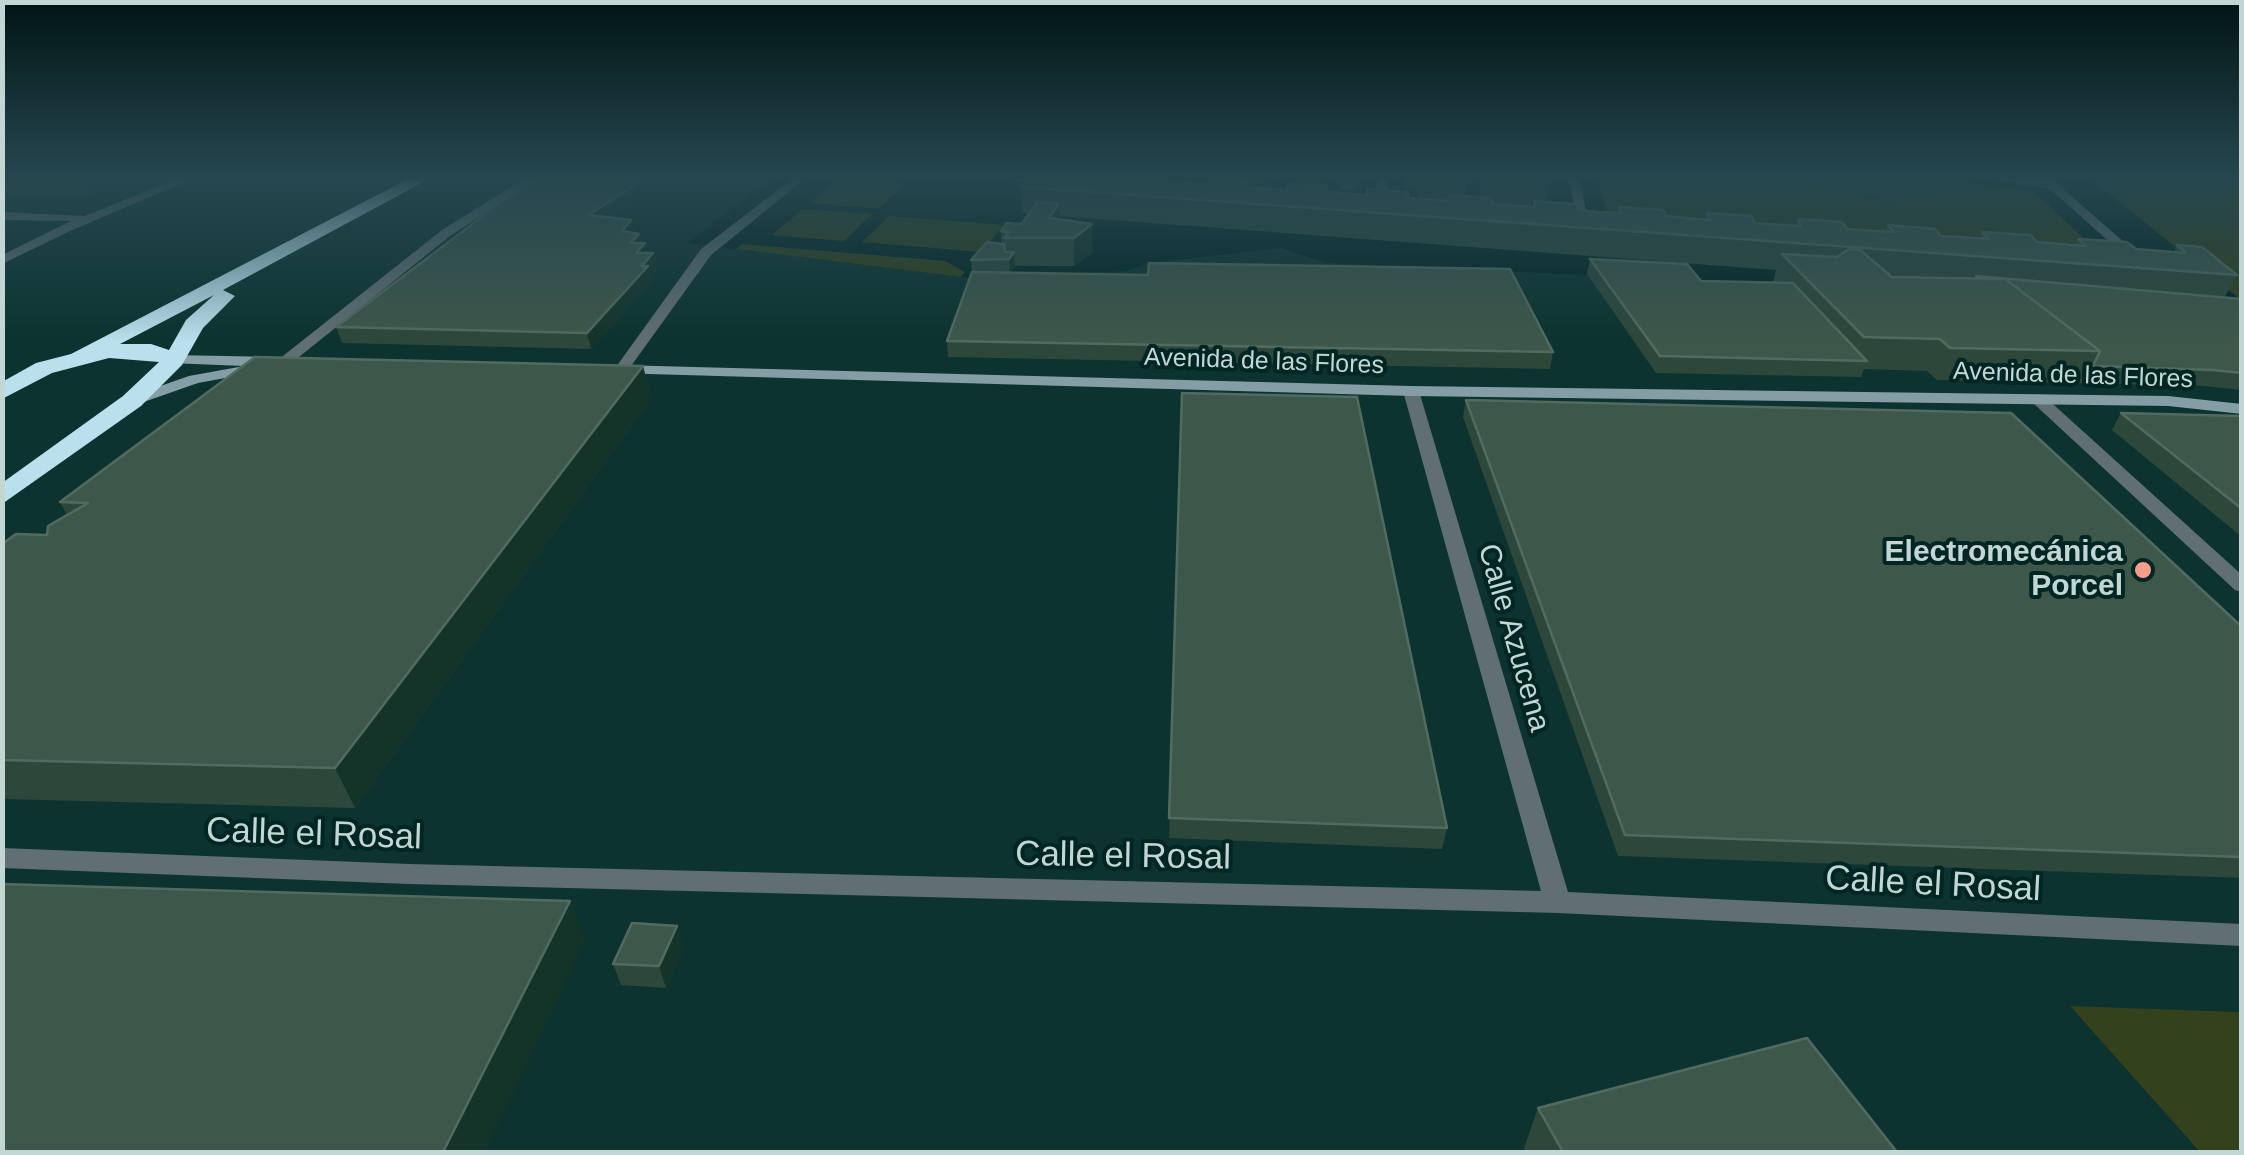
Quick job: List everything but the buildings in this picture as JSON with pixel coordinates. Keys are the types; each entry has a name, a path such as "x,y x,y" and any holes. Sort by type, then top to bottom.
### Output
{"highway":[{"path":"2,392 44,368 81,356 319,233"},
{"path":"2,496 132,400 174,360 194,325 274,257"},
{"path":"81,356 151,351 174,360"}],"street":[{"path":"2,260 59,233"},
{"path":"253,385 445,233"},
{"path":"621,370 706,252 730,233"},
{"path":"2106,257 2138,260 2107,233"},
{"path":"174,360 304,363"},
{"path":"132,400 195,379 284,363"},
{"name":"Avenida de las Flores","path":"601,370 1411,391 2168,401 2242,409"},
{"name":"Calle Azucena","path":"1411,391 1558,902"},
{"path":"2038,399 2242,586"},
{"name":"Calle el Rosal","path":"2,858 409,874 1558,902 2242,935"}],"shaded area":[{"path":"2,233 700,233 687,243 969,278 1127,271 1148,263 1281,248 1327,263 1827,286 2241,316 2241,1012 2071,1007 2200,1152 3,1152"}],"green space":[{"path":"775,233 852,233 844,241 772,235"},
{"path":"871,233 998,233 982,252 862,242"},
{"path":"1919,233 2078,233 2091,245"},
{"path":"2158,233 2241,233 2241,300"},
{"path":"742,244 945,261 965,272 961,277 736,249"},
{"path":"2070,1006 2241,1012 2241,1152 2200,1152"}],"place":[{"name":"Electromecánica Porcel","path":"2143,570"}]}
